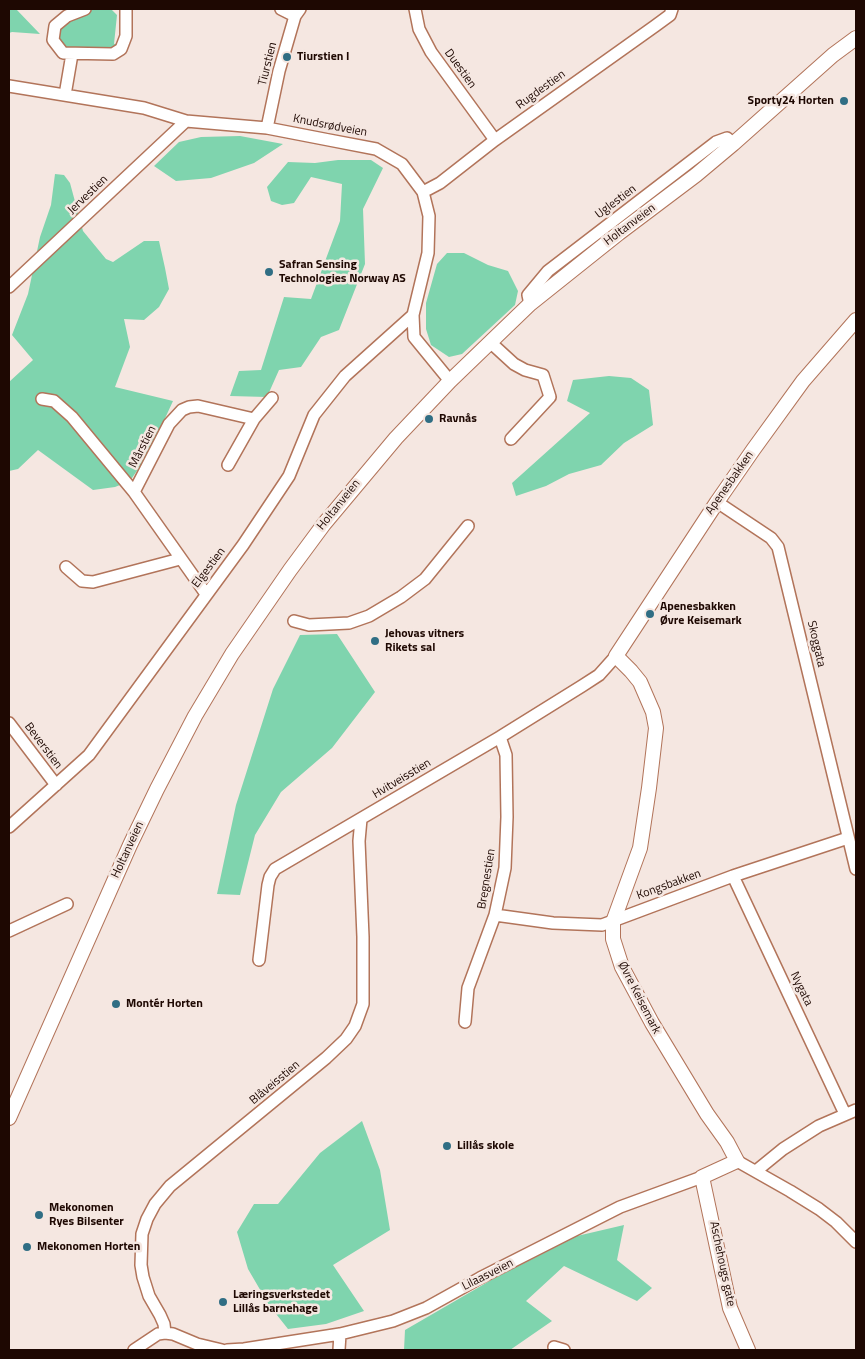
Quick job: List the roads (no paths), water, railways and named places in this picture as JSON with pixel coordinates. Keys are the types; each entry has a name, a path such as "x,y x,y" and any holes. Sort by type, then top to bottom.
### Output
{"main road":[{"name":"Holtanveien","path":"9,1118 156,789 195,716 232,654 324,524 396,438 450,381 530,304 733,144 832,55 856,38"},
{"name":"Apenesbakken","path":"616,656 717,502 803,381 856,320"},
{"name":"Øvre Keisemark","path":"616,656 640,682 653,712 656,728 640,848 613,922 613,939 622,967 662,1042 707,1114 727,1142 737,1161"},
{"name":"Lilaasveien","path":"702,1176 737,1161"},
{"name":"Aschehougs gate","path":"702,1176 730,1308 748,1350"}],"street":[{"path":"84,9 67,16 55,26 53,40 63,53 113,54 121,49 126,36 126,9"},
{"path":"281,9 297,12"},
{"name":"Duestien","path":"415,9 419,29 431,52 495,140"},
{"name":"Rugdestien","path":"423,192 440,183 495,140 655,26 670,14 672,9"},
{"name":"Tiurstien","path":"267,128 279,71 297,12"},
{"path":"65,95 72,54"},
{"name":"Knudsrødveien","path":"10,89 65,95 144,108 186,121 267,128 376,150 402,164 423,192 429,216 428,253 413,314 414,338 450,381"},
{"name":"Jervestien","path":"9,287 186,121"},
{"name":"Elgestien","path":"9,827 89,755 244,545 289,476 314,415 345,376 413,314"},
{"path":"490,342 514,364 525,370 543,375 550,396 512,439"},
{"path":"228,465 254,419 272,398"},
{"path":"42,399 54,400 72,417 134,492 206,594"},
{"name":"Mårstien","path":"134,492 170,424 182,410 198,406 254,419"},
{"name":"Skoggata","path":"717,502 771,538 778,547 856,869"},
{"path":"294,621 308,625 349,623 369,616 425,579 468,526"},
{"path":"66,567 82,581 93,582 180,559"},
{"name":"Hvitveisstien","path":"260,960 268,885 275,869 500,737 599,674 616,656"},
{"name":"Beverstien","path":"9,723 56,785"},
{"name":"Bregnestien","path":"465,1022 468,988 495,915 505,868 507,817 506,756 500,737"},
{"name":"Blåveisstien","path":"165,1333 164,1324 150,1296 141,1264 142,1234 155,1204 170,1186 326,1058 346,1039 355,1026 363,1004 361,819"},
{"path":"844,823 856,821"},
{"name":"Kongsbakken","path":"495,915 553,923 602,925 733,876 848,838"},
{"name":"Nygata","path":"733,876 851,1112"},
{"path":"9,932 67,904"},
{"path":"756,1171 804,1135 851,1112"},
{"path":"737,1161 790,1191 836,1222 856,1242"},
{"name":"Lilaasveien","path":"227,1350 340,1334 393,1321 426,1308 480,1278 620,1207 702,1176"},
{"path":"134,1350 158,1334 165,1333 222,1350"},
{"path":"339,1350 340,1334"}],"place":[{"name":"Tiurstien I","path":"287,57"},
{"name":"Sporty24 Horten","path":"844,101"},
{"name":"Safran Sensing Technologies Norway AS","path":"269,272"},
{"name":"Ravnås","path":"429,419"},
{"name":"Apenesbakken Øvre Keisemark","path":"650,614"},
{"name":"Jehovas vitners Rikets sal","path":"375,641"},
{"name":"Montér Horten","path":"116,1004"},
{"name":"Lillås skole","path":"447,1146"},
{"name":"Mekonomen Ryes Bilsenter","path":"39,1215"},
{"name":"Mekonomen Horten","path":"27,1247"},
{"name":"Læringsverkstedet Lillås barnehage","path":"223,1302"}]}
